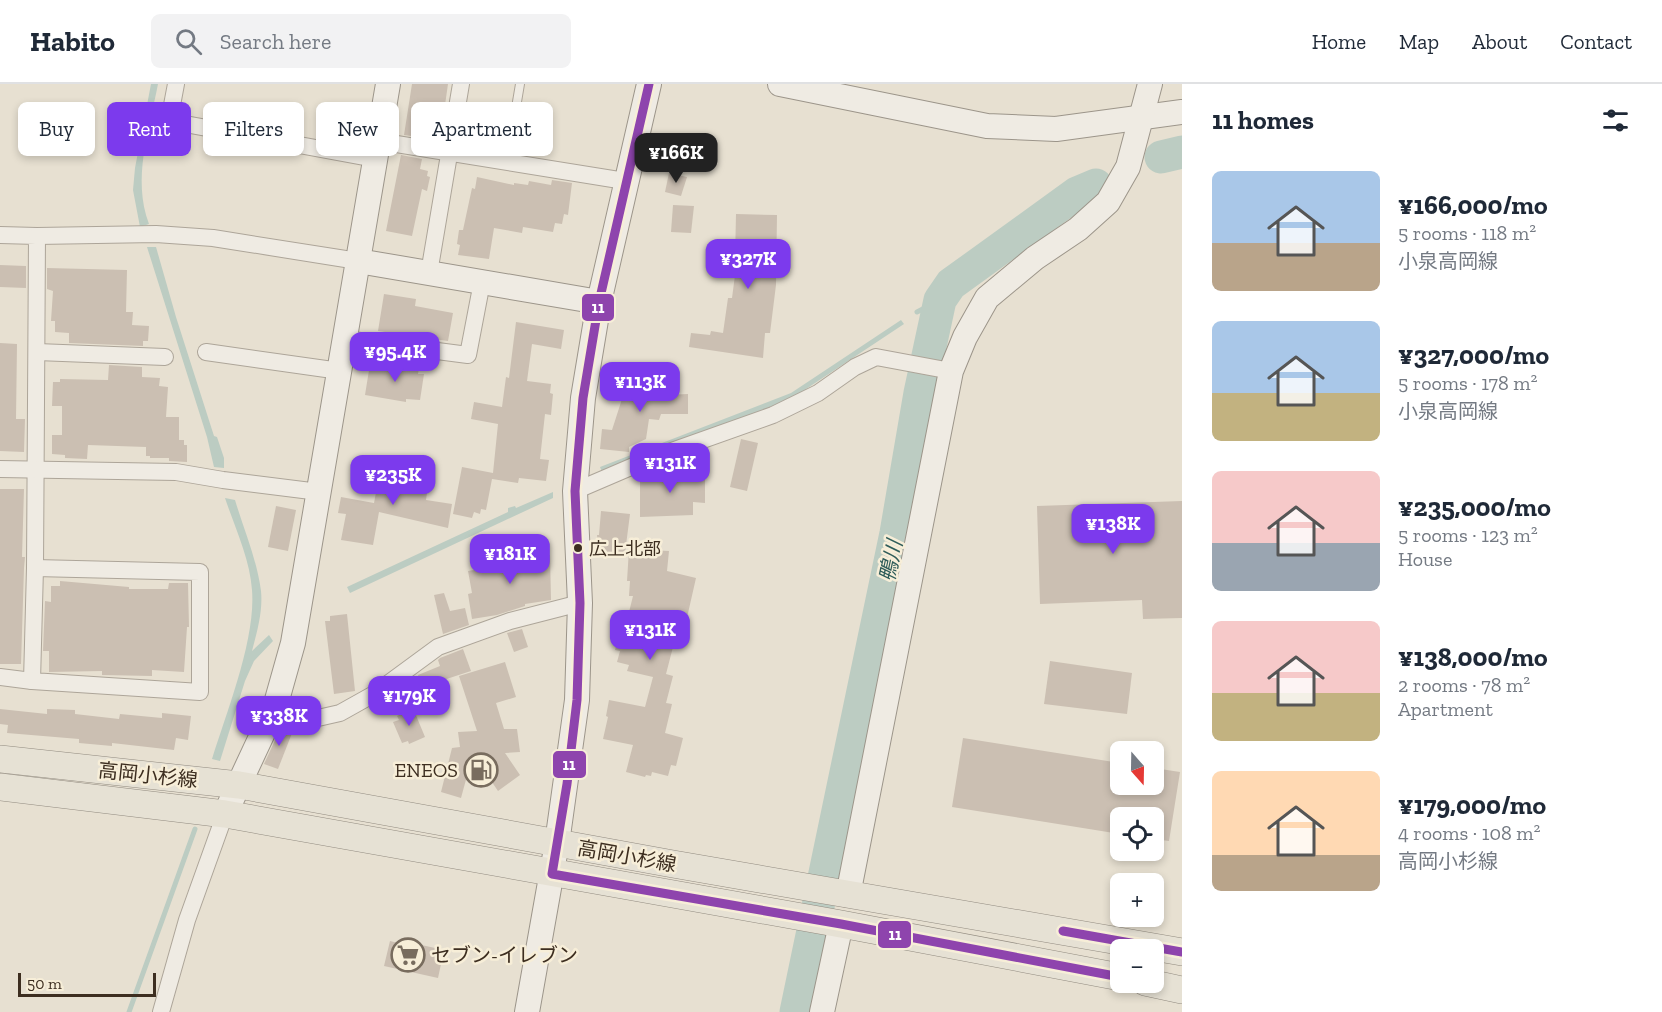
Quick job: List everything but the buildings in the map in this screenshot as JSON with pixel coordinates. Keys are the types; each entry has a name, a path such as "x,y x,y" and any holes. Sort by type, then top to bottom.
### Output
{"main road":[{"name":"高岡小杉線","path":"0,759 239,785 842,894 1182,952"},
{"name":"高岡小杉線","path":"0,787 225,814 836,923 1110,975"},
{"path":"1164,986 1182,990"}],"street":[{"path":"176,84 169,121 316,141"},
{"path":"385,102 388,84"},
{"path":"458,102 461,84"},
{"path":"526,1012 552,874 577,700 580,603 575,491 582,398 599,302 649,84"},
{"path":"780,84 987,126 1056,129 1182,112"},
{"path":"842,894 946,370 987,298 1035,258 1078,229 1108,202 1128,167 1150,84"},
{"path":"161,1012 187,920 225,814 275,707 285,674 297,623 376,156"},
{"path":"429,273 448,156"},
{"path":"475,156 625,181"},
{"path":"0,235 156,234 213,238 599,302"},
{"path":"32,681 37,236"},
{"path":"345,339 468,355 482,282"},
{"path":"37,352 165,357"},
{"path":"206,352 340,371"},
{"path":"575,491 652,458 773,415 818,393 855,367 876,357 946,370"},
{"path":"0,469 176,472 319,492"},
{"path":"0,677 200,692 200,572 35,568"},
{"path":"275,707 318,718 340,713 374,694 438,647 510,621 580,603"},
{"path":"822,1012 836,923"}],"lane":[{"path":"507,161 520,84"}],"shaded area":[{"path":"151,84 158,84 154,102 148,102"},
{"path":"137,156 144,156 142,189 149,224 140,227 133,190"},
{"path":"147,247 156,247 214,436 217,437 224,458 224,468 214,467 207,437"},
{"path":"901,320 904,324 800,393 773,406 602,472 600,467 791,393"},
{"path":"553,492 553,498 350,593 347,587 508,512 508,508 515,506 516,508"},
{"path":"225,498 235,500 259,579 261,606 252,651 269,635 273,641 254,661 245,681 220,761 212,759 239,675 250,630 252,609 251,578 242,544"}],"waterway":[{"name":"鴨川","path":"1161,157 1182,152"},
{"name":"鴨川","path":"796,1012 896,533 920,393 940,300 951,284 1077,193 1096,185"},
{"path":"917,312 940,300"},
{"path":"129,1012 195,829"}],"transit line":[{"name":"11","path":"649,84 599,302 583,398 575,491 580,603 577,700 567,784 552,874 841,924 1110,975"},
{"name":"11","path":"1063,931 1182,952"}],"place":[{"name":"広上北部","path":"578,548"},
{"name":"ENEOS","path":"481,770"},
{"name":"セブン-イレブン","path":"408,955"}]}
